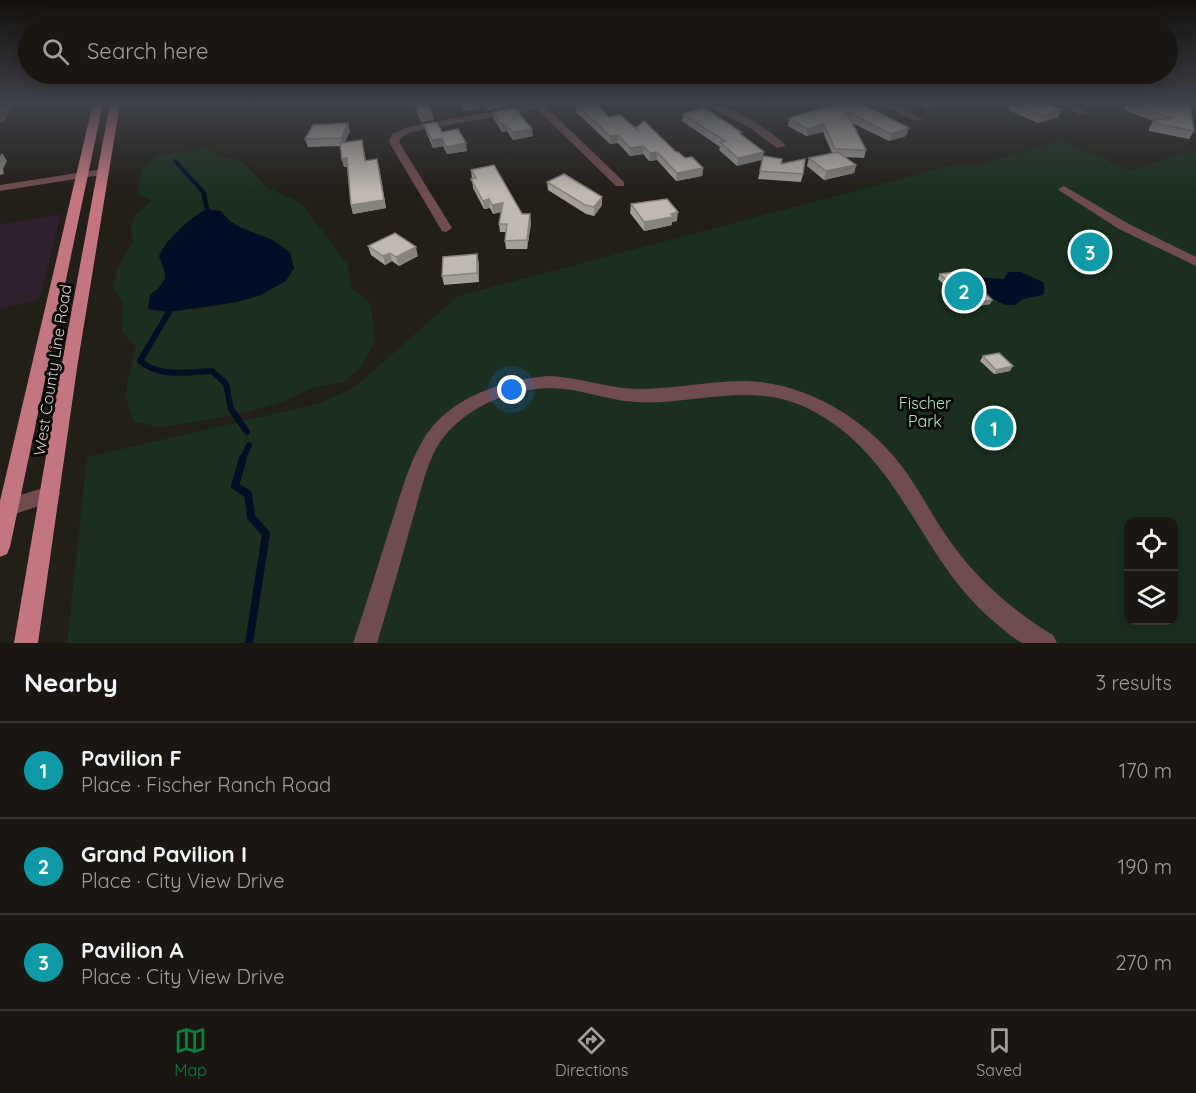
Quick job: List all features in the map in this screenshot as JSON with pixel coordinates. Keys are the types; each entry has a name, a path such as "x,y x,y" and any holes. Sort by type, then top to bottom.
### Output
{"main road":[{"name":"West County Line Road","path":"0,547 4,509 92,133"},
{"name":"West County Line Road","path":"26,643 110,133"}],"street":[{"path":"402,133 396,136 394,142 446,228"},
{"path":"567,133 620,184"},
{"path":"763,133 781,146"},
{"path":"0,188 103,172"},
{"path":"1064,189 1123,226 1196,262"},
{"path":"365,643 420,465 436,434 458,414 483,399 512,387 537,382 562,382 625,394 667,394 730,388 762,388 796,395 816,403 862,436 903,480 950,558 987,599 1020,628 1046,643"},
{"path":"4,509 50,494"}],"shaded area":[{"path":"61,214 39,300 0,309 0,224"}],"green space":[{"name":"Fischer Park","path":"1060,141 1130,170 1196,150 1196,643 67,643 87,457 321,403 356,386 458,296 957,164 979,165"},
{"path":"207,148 219,156 242,162 267,187 302,204 347,264 351,287 371,304 375,341 362,366 344,382 312,388 284,401 248,412 160,427 134,422 125,396 135,347 122,332 122,301 113,287 117,269 133,242 131,225 135,215 151,201 137,193 142,169 156,156","holes":["221,211 243,229 270,239 261,295 191,310 149,308 150,295 165,278 159,256 196,215"]}],"water":[{"path":"207,209 221,211 231,222 278,243 290,252 294,268 286,281 261,295 237,302 168,312 148,309 150,295 165,278 159,256 162,249 180,229"},
{"path":"1008,272 1021,272 1043,282 1045,288 1043,295 1023,299 1015,305 1006,305 993,299 977,280 977,277 1004,279"}],"building":[{"path":"308,133 343,133 341,138 305,139"},
{"path":"429,133 460,133 466,143 446,147 442,138 432,140"},
{"path":"607,133 656,133 676,152 685,158 692,157 703,168 677,173 657,152 650,153 643,146 630,148 618,135 610,136"},
{"path":"713,133 739,133 764,152 738,158 720,142 725,141"},
{"path":"828,133 857,133 866,150 835,149"},
{"path":"362,140 365,161 377,159 384,200 351,205 347,158 342,159 340,143"},
{"path":"838,152 856,165 826,171 809,158"},
{"path":"763,156 782,159 781,164 805,159 803,174 760,171"},
{"path":"494,165 522,214 530,214 527,240 505,241 507,224 499,224 503,203 492,205 489,199 483,201 471,179 476,178 471,170"},
{"path":"564,174 602,197 594,207 585,205 547,182"},
{"path":"667,199 678,212 671,214 673,217 644,222 631,204"},
{"path":"395,233 416,247 396,257 390,253 383,256 368,246"},
{"path":"477,254 477,273 442,276 443,257"},
{"path":"962,271 992,300 970,303 940,274"},
{"path":"999,353 1013,366 996,370 983,356"},
{"path":"987,412 1009,420 1007,435 984,427"}],"waterway":[{"path":"175,161 205,197"},
{"path":"204,195 208,214"},
{"path":"168,313 172,307"},
{"path":"169,312 140,361 165,372 212,371 226,384 231,409 247,432"},
{"path":"242,460 249,445"},
{"path":"243,458 235,486 248,494 251,517 266,534 249,643"}],"place":[{"name":"Pavilion A","path":"1090,252"},
{"name":"Grand Pavilion I","path":"964,291"},
{"name":"Pavilion F","path":"994,428"}]}
